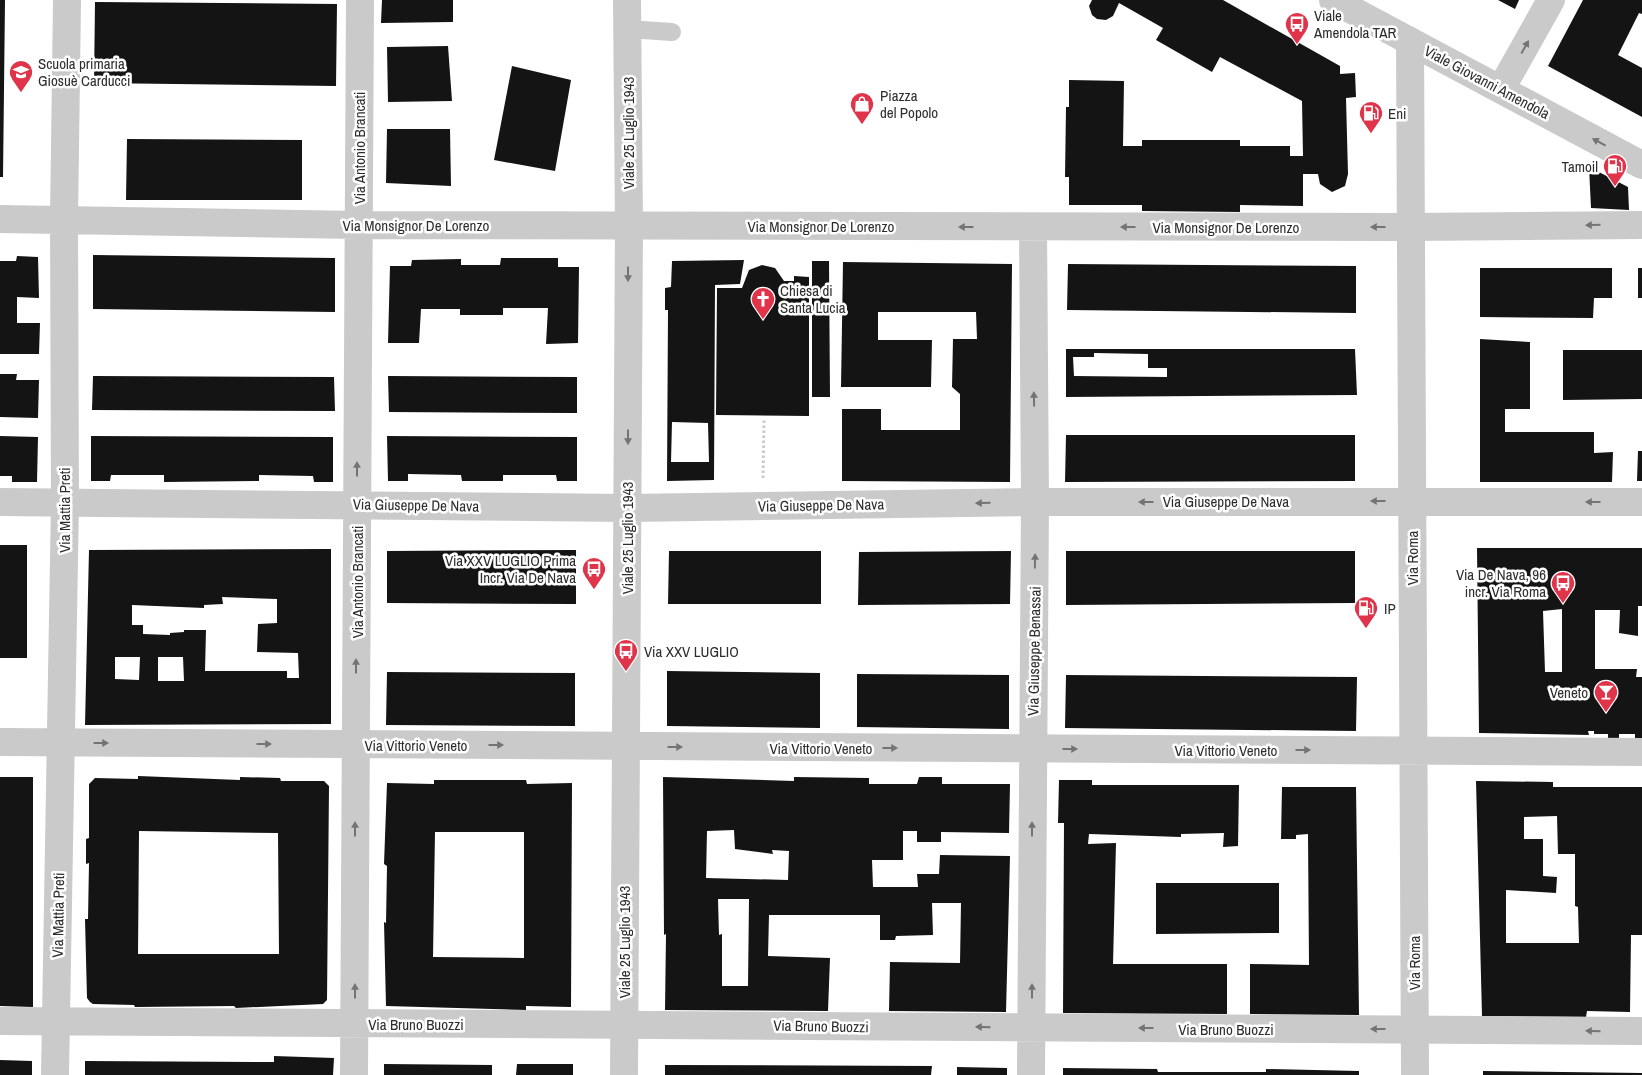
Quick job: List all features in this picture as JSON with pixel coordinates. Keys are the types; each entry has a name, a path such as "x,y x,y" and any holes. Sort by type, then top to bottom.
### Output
{"street":[{"name":"Via Mattia Preti","path":"55,1075 65,502 64,220 67,0"},
{"name":"Via Antonio Brancati","path":"354,1075 360,0"},
{"name":"Viale 25 Luglio 1943","path":"624,1075 623,955 629,225 627,0"},
{"name":"Viale Giovanni Amendola","path":"1333,0 1642,165"},
{"path":"1501,90 1551,0"},
{"name":"Via Roma","path":"1410,41 1415,1075"},
{"name":"Via Monsignor De Lorenzo","path":"0,219 358,225 1410,227 1642,225"},
{"name":"Via Giuseppe Benassai","path":"1031,1075 1035,502 1033,226"},
{"name":"Via Giuseppe De Nava","path":"0,502 628,508 1035,502 1642,502"},
{"name":"Via Vittorio Veneto","path":"0,742 1642,752"},
{"name":"Via Bruno Buozzi","path":"0,1021 1642,1032"}],"lane":[{"path":"627,29 672,32"}],"path":[{"path":"762,506 764,420"}],"building":[{"path":"0,0 5,0 3,177 0,177"},
{"path":"382,0 453,0 453,22 381,23"},
{"path":"1092,0 1223,0 1340,66 1340,74 1355,73 1356,97 1346,98 1348,174 1345,186 1332,192 1320,184 1318,174 1303,174 1303,206 1240,205 1240,212 1142,211 1142,205 1069,205 1069,177 1065,177 1066,107 1069,107 1069,80 1124,81 1123,146 1142,146 1142,140 1240,140 1240,146 1290,146 1290,156 1303,156 1302,101 1220,57 1212,72 1156,40 1163,28 1119,3 1113,16 1106,20 1097,19 1092,15 1089,6"},
{"path":"1498,0 1519,0 1515,9"},
{"path":"1583,0 1642,0 1642,14 1639,13 1618,55 1642,68 1642,117 1548,66"},
{"path":"95,2 337,4 336,86 94,83"},
{"path":"448,46 452,101 388,102 387,47"},
{"path":"512,66 571,80 555,171 494,160"},
{"path":"387,129 450,129 451,186 386,183"},
{"path":"127,139 302,140 302,200 126,200"},
{"path":"1589,167 1628,187 1629,210 1591,208"},
{"path":"93,255 335,258 335,312 93,309"},
{"path":"17,256 38,257 39,298 17,297 17,323 40,323 39,354 0,354 0,261 16,261"},
{"path":"501,258 558,258 558,267 579,267 578,343 546,344 548,308 503,308 503,315 460,315 460,309 421,309 419,343 388,343 390,266 411,266 412,260 461,259 461,265 500,265"},
{"path":"744,260 740,284 715,285 714,480 667,481 668,310 665,310 665,288 671,287 672,261","holes":["672,422 708,423 709,462 671,462"]},
{"path":"812,261 829,261 830,397 812,397"},
{"path":"843,262 1012,264 1010,482 842,481 842,409 881,409 881,430 960,430 960,394 952,387 953,339 977,339 976,312 878,312 878,340 932,340 931,387 841,387"},
{"path":"1068,264 1356,266 1356,313 1067,310"},
{"name":"Chiesa di Santa Lucia","path":"762,265 775,268 784,281 794,281 794,276 809,277 809,416 716,415 717,288 742,288 749,270"},
{"path":"1480,268 1612,268 1612,298 1594,298 1593,318 1480,317"},
{"path":"1638,268 1642,268 1642,298 1638,298"},
{"path":"1480,339 1530,342 1530,409 1505,409 1505,432 1594,432 1594,453 1613,452 1612,482 1480,482"},
{"path":"1066,349 1355,349 1357,395 1066,397","holes":["1094,353 1148,354 1148,368 1167,368 1167,377 1074,376 1073,357 1094,357"]},
{"path":"1563,350 1642,350 1642,399 1563,400"},
{"path":"0,374 17,374 16,380 39,380 38,418 0,417"},
{"path":"93,376 334,377 335,411 92,410"},
{"path":"388,376 577,377 577,413 389,412"},
{"path":"1066,435 1355,435 1355,481 1065,482"},
{"path":"0,436 38,437 37,482 12,482 12,476 0,476"},
{"path":"91,436 333,437 333,482 314,482 313,476 259,475 259,481 164,482 164,475 111,475 110,481 91,481"},
{"path":"387,436 577,437 577,481 557,481 556,475 503,475 503,481 462,481 461,475 408,474 408,481 388,481"},
{"path":"1638,451 1642,451 1642,481 1637,481"},
{"path":"0,545 27,545 27,658 0,658"},
{"path":"1477,548 1642,548 1642,606 1638,606 1638,636 1619,633 1620,610 1595,610 1595,669 1637,669 1636,677 1642,677 1642,738 1635,738 1635,734 1619,734 1619,740 1608,740 1608,734 1594,734 1594,731 1588,731 1589,735 1479,733","holes":["1562,609 1562,672 1545,672 1543,611"]},
{"path":"331,549 331,724 85,725 89,550","holes":["222,597 277,599 277,623 258,624 257,652 298,653 299,678 287,678 287,671 205,671 206,630 184,630 184,632 170,633 170,635 143,634 143,625 132,625 132,605 204,608 204,605 223,604","115,657 140,657 139,680 115,679","158,657 183,657 184,681 158,681"]},
{"path":"576,550 576,604 387,603 387,551"},
{"path":"669,551 821,551 821,604 668,604"},
{"path":"1011,551 1010,604 858,605 859,552"},
{"path":"1066,551 1355,551 1355,603 1066,605"},
{"path":"667,671 820,673 820,728 667,726"},
{"path":"387,672 575,673 575,726 386,725"},
{"path":"857,674 1009,675 1009,729 857,727"},
{"path":"1066,675 1357,677 1356,731 1065,728"},
{"path":"138,776 240,780 240,777 280,778 281,781 324,781 329,786 327,1000 323,1004 236,1008 234,1006 135,1007 134,1005 93,1004 90,1002 87,998 85,919 88,919 89,863 86,864 86,839 89,838 89,784 95,778 138,779","holes":["139,831 278,833 279,954 138,954"]},
{"path":"0,777 33,777 33,1007 0,1006"},
{"path":"663,777 794,781 794,777 869,778 869,784 917,784 919,777 942,777 942,784 1010,784 1009,833 941,832 941,842 917,842 917,831 903,831 903,860 872,860 873,887 918,887 917,874 939,874 940,855 1010,856 1006,1012 889,1011 890,962 960,963 961,903 932,903 933,935 896,936 895,940 880,940 880,915 769,915 768,956 830,958 828,1011 665,1010 666,934 664,935","holes":["734,830 735,849 773,854 772,850 789,851 788,880 706,878 707,831","718,899 749,899 748,986 722,986 722,934 719,935"]},
{"path":"434,780 526,780 527,784 572,783 571,1007 526,1006 526,1010 386,1006 384,922 386,923 387,866 384,864 387,783 434,784","holes":["435,832 524,832 524,958 433,957"]},
{"path":"1059,780 1092,780 1092,785 1239,785 1238,846 1223,847 1224,833 1181,834 1181,837 1089,834 1088,844 1116,843 1113,964 1227,964 1227,1014 1063,1013 1064,823 1058,823"},
{"path":"1476,781 1553,782 1553,787 1642,787 1642,935 1631,935 1630,1012 1587,1011 1586,1017 1482,1016","holes":["1557,816 1558,854 1575,854 1575,906 1578,907 1579,943 1506,943 1506,890 1556,893 1557,877 1543,876 1543,839 1524,839 1524,817"]},
{"path":"1282,787 1356,787 1359,1015 1250,1014 1250,964 1309,965 1308,834 1296,835 1296,839 1281,839"},
{"path":"1156,883 1279,883 1279,933 1156,934"},
{"path":"274,1056 334,1058 333,1075 85,1075 85,1061 274,1062"},
{"path":"0,1060 32,1061 32,1075 0,1075"},
{"path":"384,1064 492,1065 492,1075 384,1075"},
{"path":"517,1064 573,1064 573,1075 516,1075"},
{"path":"665,1065 932,1066 931,1075 665,1075"},
{"path":"957,1067 1007,1068 1007,1075 957,1075"},
{"path":"1063,1068 1157,1069 1158,1072 1266,1072 1266,1069 1359,1071 1359,1075 1063,1075"},
{"path":"1483,1071 1642,1073 1642,1075 1483,1075"}],"place":[{"name":"Viale Amendola TAR","path":"1297,45"},
{"name":"Scuola primaria Giosuè Carducci","path":"21,93"},
{"name":"Piazza del Popolo","path":"862,125"},
{"name":"Eni","path":"1371,134"},
{"name":"Tamoil","path":"1615,187"},
{"name":"Chiesa di Santa Lucia","path":"763,320"},
{"name":"Via XXV LUGLIO Prima Incr. Via De Nava","path":"594,590"},
{"name":"Via De Nava, 96 incr. Via Roma","path":"1563,604"},
{"name":"IP","path":"1366,629"},
{"name":"Via XXV LUGLIO","path":"626,672"},
{"name":"Veneto","path":"1606,713"}]}
